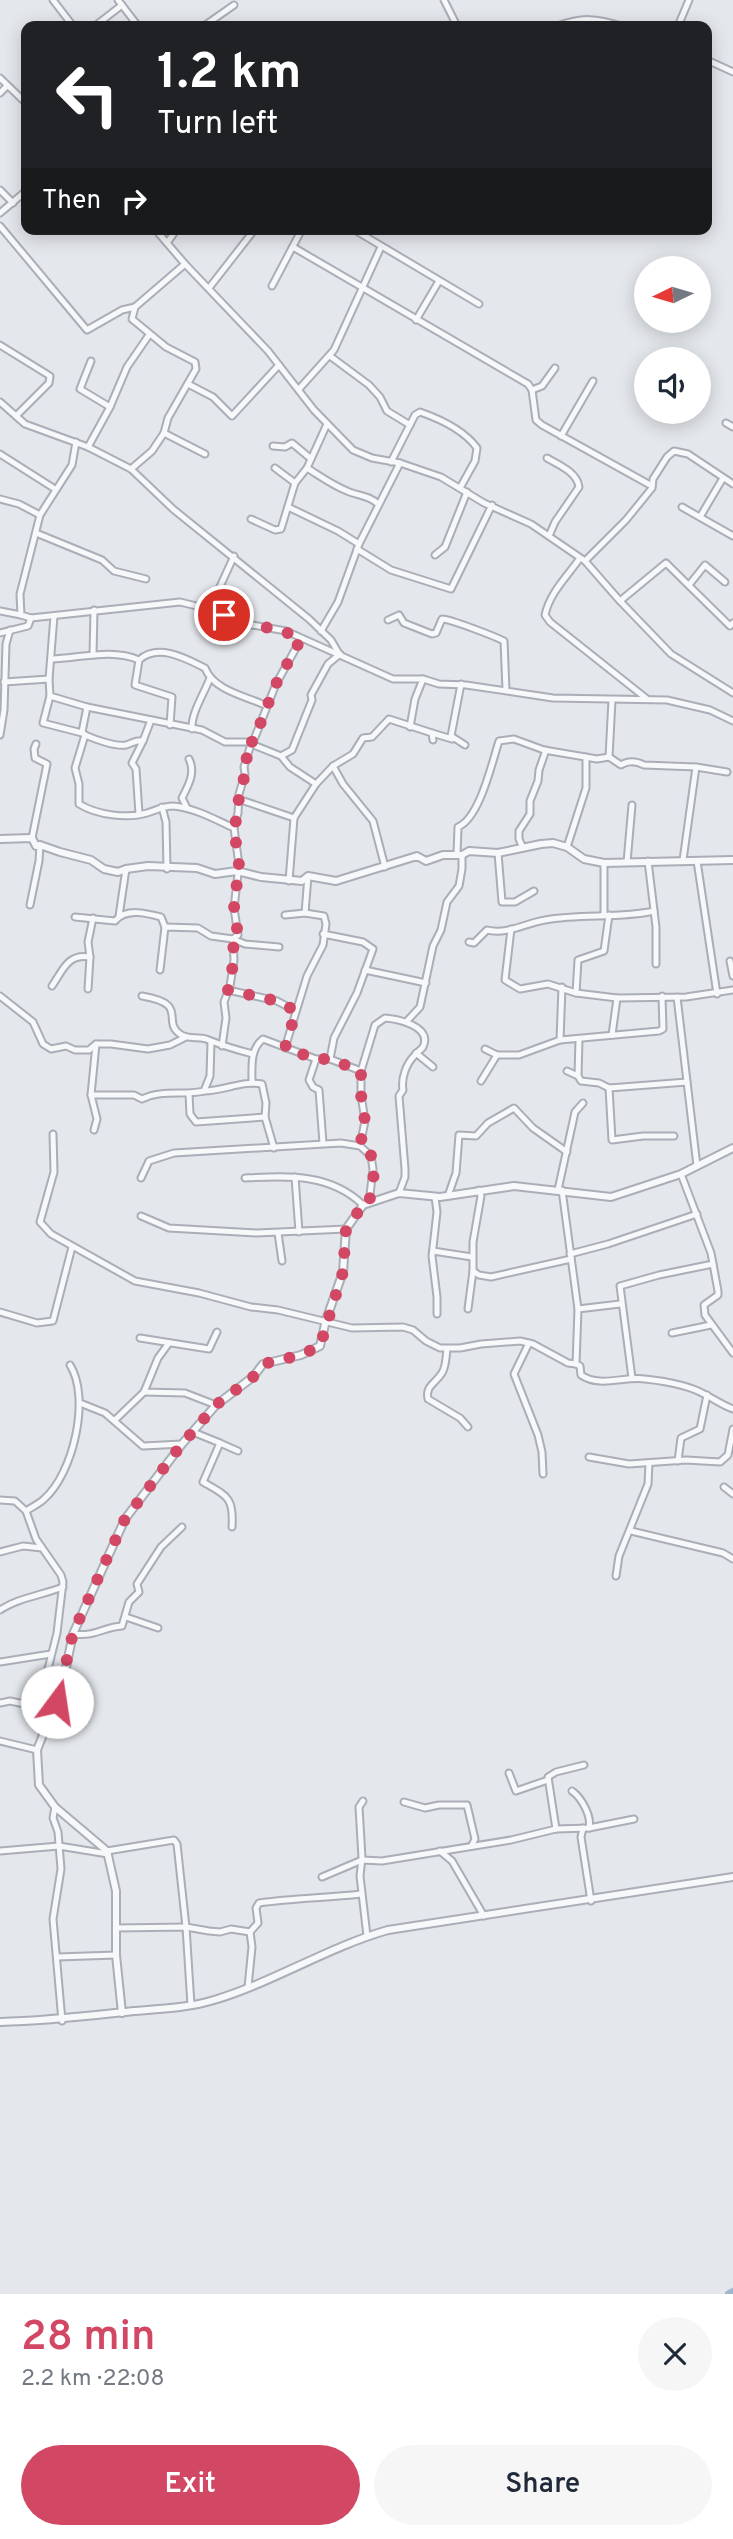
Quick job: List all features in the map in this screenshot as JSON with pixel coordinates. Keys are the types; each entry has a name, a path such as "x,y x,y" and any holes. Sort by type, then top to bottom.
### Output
{"street":[{"path":"53,0 69,21"},
{"path":"444,0 454,21"},
{"path":"680,21 689,0"},
{"path":"99,21 120,2 134,21"},
{"path":"212,21 234,5"},
{"path":"573,21 591,18 602,21"},
{"path":"712,62 733,72"},
{"path":"0,78 21,99"},
{"path":"0,93 7,86"},
{"path":"0,190 13,203"},
{"path":"0,213 21,196"},
{"path":"0,226 87,330 121,310 135,307 185,264"},
{"path":"160,235 353,450 441,477 531,524 582,560 671,654 733,693"},
{"path":"167,243 173,235"},
{"path":"209,288 249,235"},
{"path":"272,286 299,235"},
{"path":"363,235 479,304"},
{"path":"293,247 527,384 532,390 536,420 652,486"},
{"path":"299,389 317,366 330,356 382,247"},
{"path":"416,320 439,281"},
{"path":"132,319 135,307"},
{"path":"121,310 149,335 195,362 196,369 168,418 164,433 152,451 131,469"},
{"path":"88,447 110,407 127,367 149,335"},
{"path":"0,345 50,376 49,383 16,416"},
{"path":"330,356 369,385 380,397 387,411 410,425"},
{"path":"91,361 80,389 110,407"},
{"path":"188,384 214,397 232,416 279,365"},
{"path":"532,390 542,386 555,368"},
{"path":"561,436 593,381"},
{"path":"0,402 25,424 88,447 131,469 173,509 234,556 321,631 331,640 339,654"},
{"path":"391,462 415,415 420,412 446,423 478,447 475,461 460,488"},
{"path":"726,423 733,427"},
{"path":"251,519 279,531 295,483 307,468 327,424"},
{"path":"164,433 205,454"},
{"path":"21,615 20,594 40,516 72,465 76,442"},
{"path":"272,446 285,447 292,443 310,458"},
{"path":"647,699 550,622 545,615 548,603 556,589 582,560 626,520 652,486 667,457 674,451 688,454 733,484"},
{"path":"0,454 55,489"},
{"path":"547,458 573,474 579,482 579,487 555,522 549,536"},
{"path":"321,631 338,602 358,546 400,463"},
{"path":"275,468 295,483"},
{"path":"307,468 333,485 372,498 378,504"},
{"path":"700,517 723,478"},
{"path":"435,555 445,547 467,492"},
{"path":"0,499 19,504 40,516"},
{"path":"288,507 338,531 391,570 451,589 492,505"},
{"path":"682,507 733,536"},
{"path":"36,533 102,560 114,571 146,579"},
{"path":"213,610 234,556"},
{"path":"620,601 666,563 730,626 733,623"},
{"path":"689,585 705,565 725,582"},
{"path":"0,611 31,618 180,602 213,610 236,622 286,631 393,679 423,679 439,684 461,684 553,698 667,700 710,709 733,721"},
{"path":"93,655 94,610"},
{"path":"388,620 400,615 404,623 432,634 436,633 442,619 450,619 504,641 506,690"},
{"path":"54,616 50,696 43,723 84,734 96,741 125,745 136,740 143,741"},
{"path":"0,634 27,626 31,618"},
{"path":"0,735 4,710 6,645 10,630"},
{"path":"233,939 238,935 234,908 238,852 234,828 250,743 253,742 267,706 301,639"},
{"path":"170,725 172,697 135,685 139,660 145,655 174,653 205,668 210,678 224,688 267,706"},
{"path":"281,756 292,750 312,700 311,695 328,664 339,654"},
{"path":"52,659 93,655 139,660"},
{"path":"192,729 193,714 202,700 210,678"},
{"path":"4,682 49,679"},
{"path":"410,727 415,699 423,679"},
{"path":"452,738 461,684"},
{"path":"50,696 87,707 202,730 225,742 250,743 281,756 290,767 316,784"},
{"path":"609,757 612,700"},
{"path":"87,707 84,734 75,768 79,783 79,804 101,813 139,814 162,807 187,808 234,828"},
{"path":"289,881 294,818 316,784 333,766 352,754 363,738 372,737 389,719 433,736 452,738 465,745"},
{"path":"139,814 136,769 132,763 146,737 151,720"},
{"path":"407,1021 420,1007 433,946 441,930 447,902 459,886 462,869 458,827 467,823 487,783 499,741 514,739 546,750 586,757 609,757 621,765 627,761 644,765 696,767 727,772"},
{"path":"36,744 35,758 47,764 32,838 36,846 91,860 104,869 118,872 148,866 167,869 197,868 215,874 237,871 289,881 302,881 308,876 336,881 418,856 426,861 469,851 498,853 541,844 567,847 584,859 604,863 733,860"},
{"path":"523,848 519,831 530,814 530,801 546,750"},
{"path":"567,847 586,788 586,757"},
{"path":"187,808 183,798 192,772 189,759"},
{"path":"333,766 343,784 373,821 385,867"},
{"path":"683,860 696,767"},
{"path":"238,799 294,818"},
{"path":"627,862 632,805"},
{"path":"162,807 166,822 167,869"},
{"path":"0,839 32,838"},
{"path":"30,905 40,845"},
{"path":"498,853 502,902 515,902 534,891"},
{"path":"648,861 654,911 656,964"},
{"path":"697,861 717,994"},
{"path":"576,993 578,960 604,951 607,915 604,863"},
{"path":"75,918 115,921 119,916 126,869"},
{"path":"306,914 308,876"},
{"path":"119,916 140,911 160,917 165,927 160,970"},
{"path":"469,942 474,943 487,930 497,932 565,916 630,915 654,911"},
{"path":"285,915 324,916 326,924 323,946 306,976 285,1048"},
{"path":"88,989 88,942 93,918"},
{"path":"165,927 198,928 211,936 233,939 245,944 279,947"},
{"path":"511,929 505,980 520,989 548,984 576,993 617,998 677,997 733,990"},
{"path":"323,934 371,945 373,953 334,1038 330,1059"},
{"path":"222,1046 226,1018 224,1002 234,960 233,939"},
{"path":"52,986 73,958 90,957"},
{"path":"730,961 733,976"},
{"path":"365,970 425,983"},
{"path":"560,1041 562,987"},
{"path":"228,990 277,1001 296,1011"},
{"path":"0,996 33,1022 36,1033 46,1048 65,1046 75,1050 89,1050 96,1044 148,1049 170,1045 186,1037"},
{"path":"142,996 163,1000 169,1004 176,1031 186,1037 253,1054"},
{"path":"485,1049 497,1055 519,1055 560,1041 663,1029 662,996"},
{"path":"677,997 697,1166"},
{"path":"612,1035 617,998"},
{"path":"664,1006 678,1005"},
{"path":"360,1146 365,1121 361,1071 375,1025 385,1018 407,1021 422,1033 423,1047 416,1053 401,1081 403,1090 399,1096 405,1177 399,1193"},
{"path":"252,1082 253,1054 258,1042 263,1039 316,1059 330,1059 361,1071"},
{"path":"579,1039 581,1081 599,1083 609,1088 687,1082"},
{"path":"204,1091 210,1076 211,1042"},
{"path":"94,1130 97,1119 91,1095 96,1044"},
{"path":"416,1053 433,1067"},
{"path":"481,1081 497,1055"},
{"path":"316,1059 309,1080 313,1087 319,1090 323,1143"},
{"path":"567,1071 579,1076"},
{"path":"91,1095 134,1095 142,1099 151,1094 189,1094 216,1091 252,1082 262,1084 266,1103 265,1117 274,1148"},
{"path":"609,1088 612,1140 674,1136"},
{"path":"189,1094 190,1114 196,1122 265,1117"},
{"path":"576,1364 579,1308 560,1190 575,1112 583,1103"},
{"path":"448,1196 456,1173 459,1135 476,1136 488,1123 514,1108 533,1128 567,1152"},
{"path":"53,1134 54,1172 40,1222 51,1234 135,1281 199,1293 251,1307 326,1320 352,1328 409,1329 434,1347 447,1349 520,1340 580,1366 581,1375 584,1377 611,1381 632,1378 665,1382 707,1395 718,1404 733,1409"},
{"path":"122,2013 116,1955 116,1891 107,1853 55,1807 39,1785 37,1750 62,1686 73,1633 125,1519 182,1444 216,1405 253,1377 263,1364 301,1355 320,1346 343,1272 346,1229 366,1204 373,1161 360,1146 323,1143 174,1153 149,1161 141,1178"},
{"path":"366,1204 399,1193 435,1197 514,1186 611,1197 681,1174 733,1149"},
{"path":"681,1174 713,1264 718,1295 704,1305 704,1310 711,1325 733,1353"},
{"path":"295,1177 299,1232"},
{"path":"245,1178 310,1177 353,1195 366,1204"},
{"path":"468,1309 481,1196 479,1190"},
{"path":"435,1197 438,1212 433,1251 437,1314"},
{"path":"473,1271 491,1277 570,1256 697,1214"},
{"path":"141,1216 169,1228 278,1233 346,1229"},
{"path":"278,1233 282,1261"},
{"path":"0,1312 37,1323 53,1321 72,1247"},
{"path":"433,1251 472,1257"},
{"path":"632,1378 619,1292 622,1284 713,1264"},
{"path":"579,1308 621,1304"},
{"path":"672,1333 711,1325"},
{"path":"141,1338 209,1349 217,1332"},
{"path":"116,1420 144,1392 158,1357 169,1343"},
{"path":"529,1343 514,1374 538,1435 543,1474"},
{"path":"447,1349 444,1370 426,1394 428,1399 460,1418 468,1427"},
{"path":"26,1511 46,1498 71,1456 80,1403 79,1381 71,1365"},
{"path":"144,1392 185,1394 216,1405"},
{"path":"678,1461 681,1438 700,1429 707,1395"},
{"path":"80,1403 116,1420 143,1446 182,1444"},
{"path":"590,1457 629,1464 720,1462 731,1446 733,1430"},
{"path":"193,1432 238,1451"},
{"path":"220,1443 203,1482 228,1496 233,1506 232,1527"},
{"path":"616,1576 619,1556 648,1484 649,1463"},
{"path":"724,1487 733,1494"},
{"path":"0,1500 16,1501 26,1511 42,1548 61,1575 63,1587 57,1633 47,1673 42,1739"},
{"path":"73,1633 101,1633 122,1626 129,1602 139,1592 137,1584 160,1547 182,1527"},
{"path":"631,1531 723,1553 733,1559"},
{"path":"0,1552 23,1546 42,1548"},
{"path":"0,1610 15,1601 63,1587"},
{"path":"126,1617 158,1628"},
{"path":"0,1662 51,1654"},
{"path":"0,1703 10,1701 44,1708"},
{"path":"0,1741 37,1750"},
{"path":"556,1829 549,1775 584,1765"},
{"path":"509,1773 516,1791 548,1780"},
{"path":"572,1791 582,1801 591,1821 582,1837 591,1901"},
{"path":"363,1801 359,1807 362,1860 359,1876 367,1936"},
{"path":"404,1802 425,1808 465,1804 468,1808 473,1842"},
{"path":"55,1807 52,1818 58,1832 61,1870 53,1919 62,2021"},
{"path":"323,1877 362,1860 382,1861 454,1850 473,1842 482,1844 556,1829 586,1828 634,1819"},
{"path":"568,1828 582,1837"},
{"path":"0,1851 59,1846 107,1853 174,1840 177,1844 186,1927 191,2005"},
{"path":"452,1861 454,1850"},
{"path":"440,1852 452,1861 484,1916"},
{"path":"0,2022 62,2021 191,2005 214,2000 367,1936 388,1930 591,1901 733,1877"},
{"path":"248,1987 252,1947 250,1932 258,1923 256,1908 260,1901 361,1894"},
{"path":"116,1928 186,1927 220,1932 231,1929 250,1932"},
{"path":"57,1957 116,1955"}],"waterway":[{"path":"729,2294 733,2292"}],"route":[{"path":"57,1702 73,1633 125,1519 182,1444 216,1405 253,1377 263,1364 301,1355 320,1346 343,1272 346,1229 363,1205 369,1203 371,1191 373,1161 360,1146 365,1121 361,1071 330,1059 316,1059 285,1048 296,1011 277,1001 228,990 234,960 233,939 238,935 234,900 239,865 234,828 245,775 244,767 251,744 249,741 253,742 276,684 301,639 286,631 236,622 224,615"}]}
